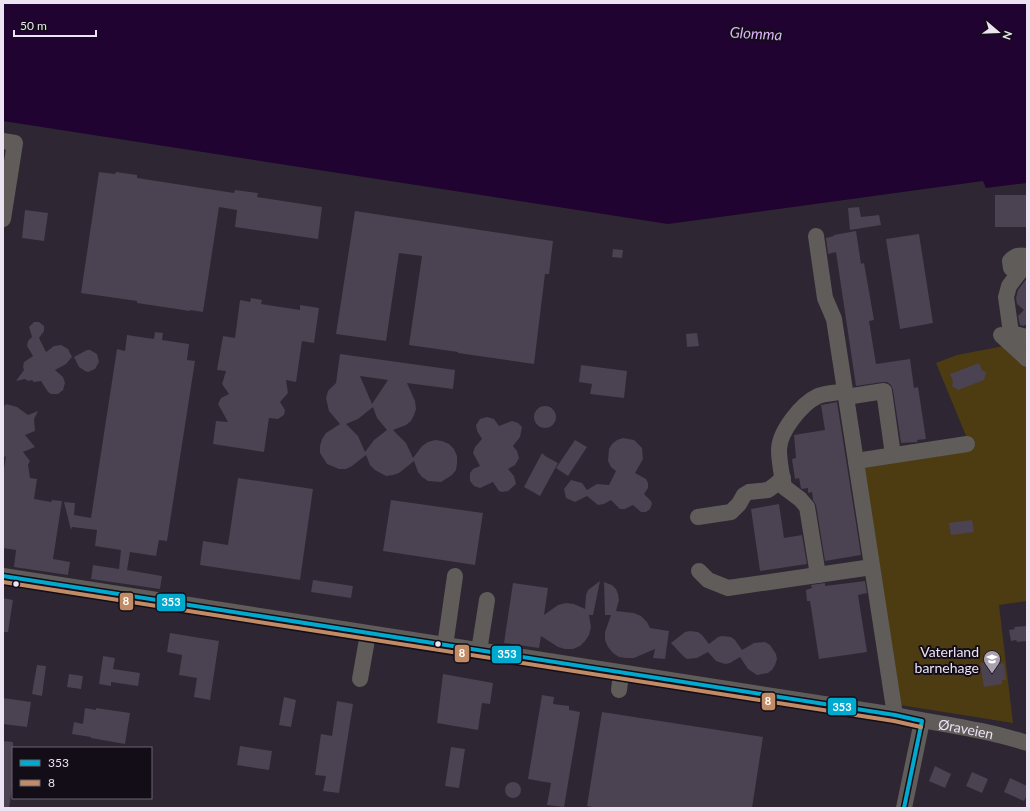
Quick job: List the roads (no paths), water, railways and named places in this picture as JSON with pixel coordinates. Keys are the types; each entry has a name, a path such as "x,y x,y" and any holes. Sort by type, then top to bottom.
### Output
{"street":[{"path":"3,141 15,143 3,219"},
{"path":"816,236 825,298 834,319 895,715"},
{"path":"1027,256 1015,256 1019,266 1006,297 1007,336 1027,359"},
{"path":"1007,336 1023,336 1027,339"},
{"path":"818,575 807,507 800,499 784,487 779,450 783,433 800,411 818,396 884,391 894,455"},
{"path":"856,461 967,444"},
{"path":"698,517 731,512 739,504 744,495 749,492 768,490 783,478"},
{"path":"699,571 708,580 728,588 872,567"},
{"name":"Øraveien","path":"3,576 895,715 922,721 980,730 1027,743"},
{"path":"445,646 455,576"},
{"path":"479,651 487,600"},
{"path":"360,679 368,634"},
{"path":"619,690 621,673"},
{"path":"904,808 922,721"}],"water":[{"name":"Glomma","path":"3,3 1027,3 1027,183 986,188 983,181 668,224 3,121"}],"place":[{"name":"Vaterland barnehage","path":"992,674"}]}
